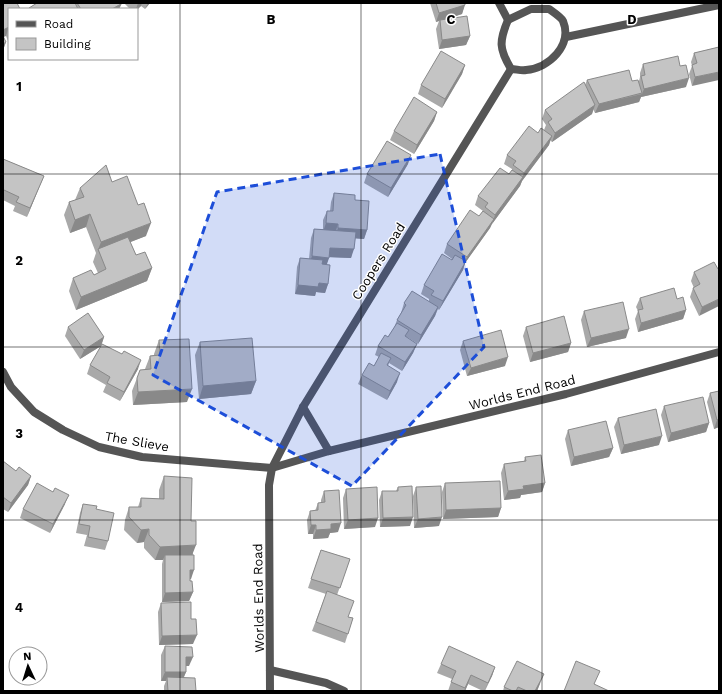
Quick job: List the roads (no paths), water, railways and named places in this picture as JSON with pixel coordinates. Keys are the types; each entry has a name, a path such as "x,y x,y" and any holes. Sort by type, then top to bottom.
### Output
{"street":[{"path":"499,3 508,20"},
{"path":"566,37 719,5"},
{"path":"551,6 563,20 566,37 556,55 543,66 526,71 511,69 502,54 501,36 508,20 531,9 551,6"},
{"name":"Coopers Road","path":"272,468 303,407 511,69"},
{"name":"Worlds End Road","path":"270,691 269,485 272,468 329,451 566,394 719,352"},
{"name":"The Slieve","path":"3,372 11,387 34,412 63,430 99,448 142,457 272,468"},
{"path":"303,407 329,451"},
{"path":"270,670 326,683 344,691"}]}
